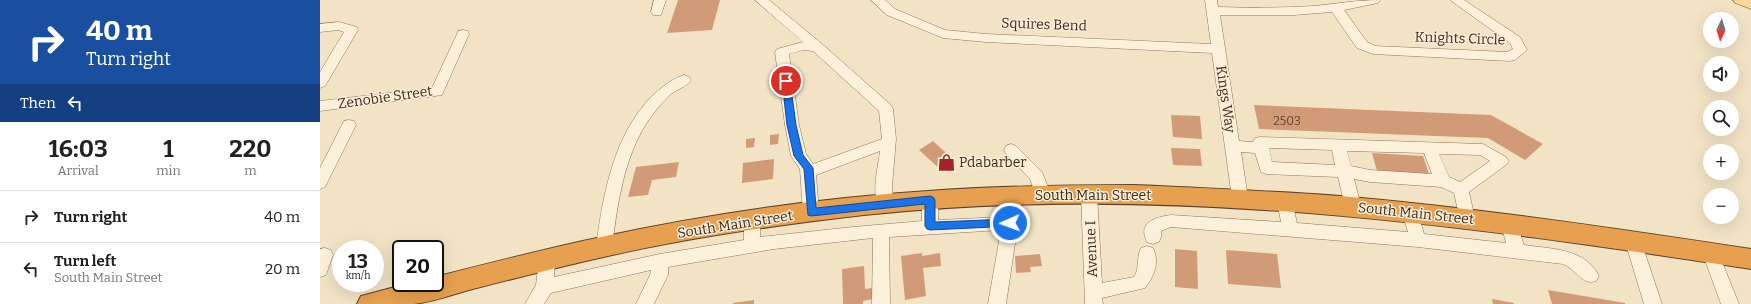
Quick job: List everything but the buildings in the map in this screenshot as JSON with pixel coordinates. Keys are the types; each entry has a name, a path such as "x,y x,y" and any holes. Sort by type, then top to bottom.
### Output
{"highway":[{"name":"South Main Street","path":"374,303 428,297 547,260 604,247 752,220 811,212 930,200 1043,195 1089,194 1240,198 1353,206 1509,224 1751,259"}],"main road":[{"path":"1741,0 1751,4"}],"street":[{"path":"761,0 817,47 886,109 888,142 884,186 885,204"},
{"name":"Squires Bend","path":"877,0 891,12 943,34 986,38 1219,48"},
{"path":"1212,6 1284,11 1336,8 1374,0"},
{"name":"Knights Circle","path":"1336,8 1362,45 1373,50 1510,57 1520,50 1515,40 1456,0"},
{"name":"Kings Way","path":"1212,6 1240,198"},
{"path":"320,28 339,26 352,30 320,83"},
{"name":"Zenobie Street","path":"320,106 437,92 463,34"},
{"path":"811,212 808,168 799,156 792,125 782,52 804,46 817,47"},
{"path":"604,247 614,184 626,149 639,124 655,102 667,90 684,80"},
{"path":"320,183 350,125"},
{"path":"808,172 888,142"},
{"path":"1260,142 1483,150 1501,161 1461,190 1443,181 1370,176 1344,171 1266,168 1260,142"},
{"path":"1338,145 1353,206"},
{"path":"1233,146 1262,148"},
{"path":"1429,148 1443,181"},
{"path":"1011,150 1037,176 1043,195"},
{"path":"1461,190 1466,219"},
{"name":"Avenue I","path":"1089,194 1094,298"},
{"path":"998,304 1014,196"},
{"path":"1181,196 1185,222"},
{"path":"930,200 930,226"},
{"path":"1284,201 1290,229"},
{"path":"1410,212 1418,240"},
{"path":"752,220 752,246"},
{"path":"1153,237 1152,228 1160,223 1185,222 1418,240 1563,257 1576,260 1584,267 1590,276"},
{"path":"545,287 660,262 752,246 930,226 1010,223"},
{"path":"1509,224 1517,251"},
{"path":"881,231 881,304"},
{"path":"1633,241 1653,304"},
{"path":"1710,252 1730,304"},
{"path":"1094,298 1139,283 1146,274 1147,253"},
{"path":"320,256 325,255 320,270"},
{"path":"534,304 545,287 547,260"},
{"path":"645,304 659,275 660,262"}],"place":[{"name":"Pdabarber","path":"946,162"}],"route":[{"path":"786,81 792,125 799,156 808,168 811,212 930,200 930,226 1010,223"}]}
